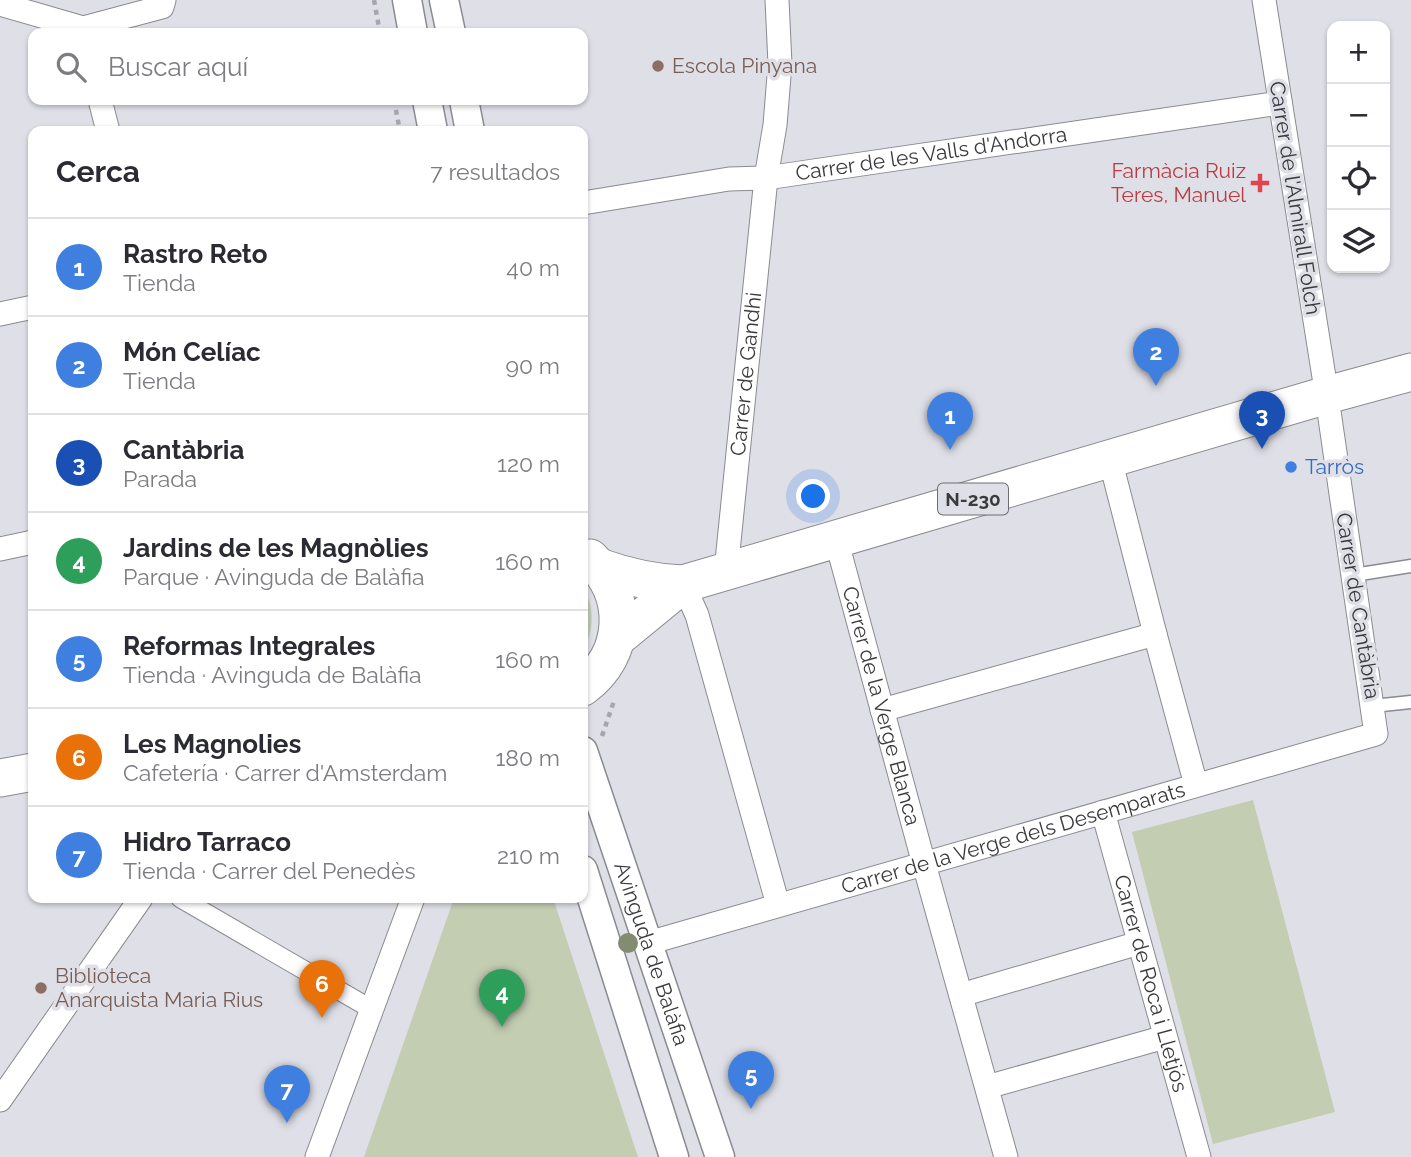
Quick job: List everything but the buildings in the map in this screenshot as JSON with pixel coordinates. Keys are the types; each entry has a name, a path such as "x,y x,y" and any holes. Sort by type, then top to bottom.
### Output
{"main road":[{"name":"N-230","path":"591,560 637,579 683,584 1411,372"},
{"name":"N-230","path":"588,683 604,666 617,639 618,626 616,601 607,577 591,560"},
{"name":"N-230","path":"617,639 683,584"},
{"path":"0,778 28,773"}],"street":[{"path":"94,28 162,7 164,0"},
{"path":"407,0 412,28"},
{"path":"444,0 450,28"},
{"name":"Carrer de Gandhi","path":"726,571 766,178 775,125 780,64 777,0"},
{"name":"Carrer de l'Almirall Folch","path":"1264,0 1326,395"},
{"path":"0,4 75,28"},
{"name":"Carrer de les Valls d'Andorra","path":"588,202 729,179 766,178 1280,103"},
{"path":"101,105 107,126"},
{"path":"428,105 432,126"},
{"path":"465,105 469,126"},
{"path":"1,307 28,307"},
{"name":"Carrer de Cantàbria","path":"1326,395 1377,734"},
{"path":"1110,459 1196,785"},
{"name":"Carrer de la Verge Blanca","path":"836,539 1006,1157"},
{"path":"0,549 28,543"},
{"path":"683,584 696,615 778,905"},
{"path":"882,710 1155,634"},
{"name":"Carrer de la Verge dels Desemparats","path":"648,943 1377,734"},
{"name":"Avinguda de Balàfia","path":"588,766 720,1157"},
{"name":"Carrer de Roca i Lletjós","path":"1102,812 1195,1156"},
{"name":"Avinguda de Balàfia","path":"588,886 674,1157"},
{"path":"0,1100 138,903"},
{"path":"189,903 371,1009"},
{"path":"317,1157 411,903"},
{"path":"961,995 1139,943"},
{"path":"987,1087 1165,1037"}],"lane":[{"path":"1354,575 1411,566"},
{"path":"1374,705 1411,702"}],"path":[{"path":"374,0 379,28"},
{"path":"395,105 399,126"}],"green space":[{"path":"588,599 592,620 588,638"},
{"path":"1253,800 1335,1112 1213,1144 1132,832"},
{"path":"452,903 555,903 638,1157 364,1157"}],"place":[{"name":"Escola Pinyana","path":"658,66"},
{"name":"Farmàcia Ruiz Teres, Manuel","path":"1260,183"},
{"name":"Món Celíac","path":"1156,386"},
{"name":"Cantàbria","path":"1262,449"},
{"name":"Rastro Reto","path":"950,450"},
{"name":"Tarròs","path":"1291,467"},
{"name":"Biblioteca Anarquista Maria Rius","path":"41,988"},
{"name":"Les Magnolies","path":"322,1018"},
{"name":"Jardins de les Magnòlies","path":"502,1027"},
{"name":"Reformas Integrales","path":"751,1109"},
{"name":"Hidro Tarraco","path":"287,1123"}]}
